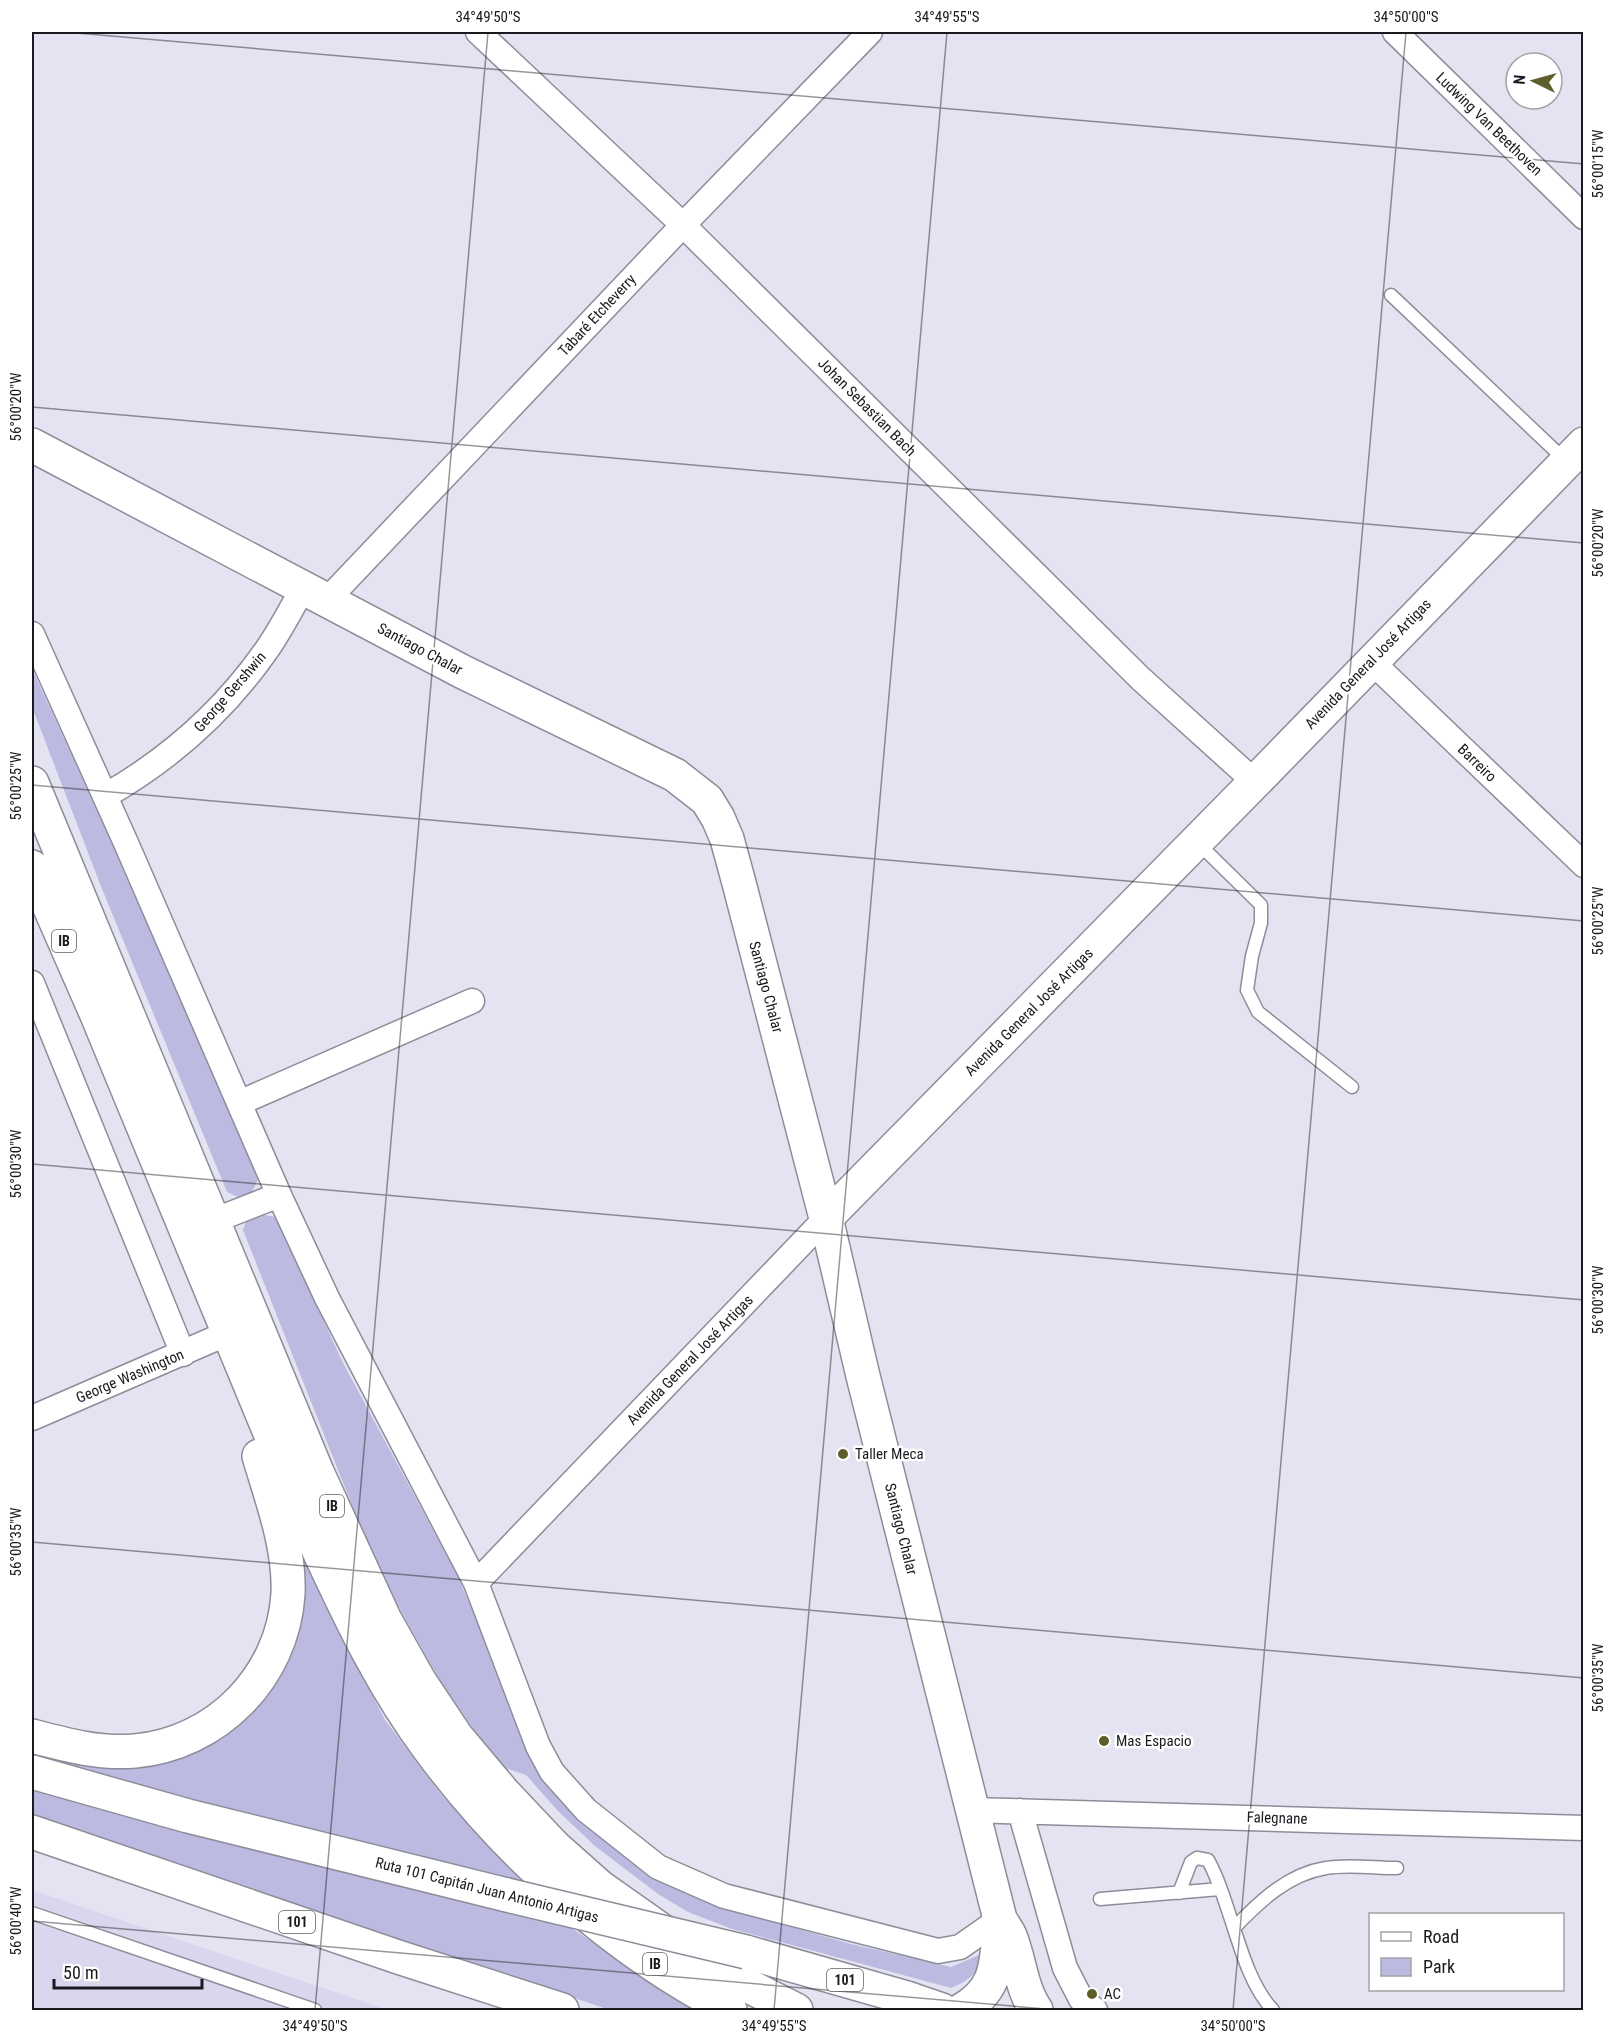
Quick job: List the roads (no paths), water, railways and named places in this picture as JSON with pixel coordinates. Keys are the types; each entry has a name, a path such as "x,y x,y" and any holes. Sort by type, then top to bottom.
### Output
{"main road":[{"name":"Santiago Chalar","path":"32,445 463,672 675,775 706,800 718,818 727,839 826,1218 863,1376 1000,1919 1010,1937 1029,2000 1036,2010"},
{"name":"Avenida General José Artigas","path":"826,1218 1197,842 1575,452"},
{"name":"IB","path":"32,783 350,1547 388,1627 420,1682 456,1736 510,1800 555,1847 600,1887 719,1971 796,2010"},
{"name":"IB","path":"32,867 97,1015 319,1551 351,1619 384,1680 429,1749 508,1842 584,1912 644,1956 730,2010"},
{"path":"32,1736 70,1747 109,1752 161,1747 182,1741 223,1716 246,1696 263,1672 282,1624 288,1595 285,1553 256,1445 229,1376 230,1340"},
{"name":"Ruta 101 Capitán Juan Antonio Artigas","path":"32,1772 188,1816 746,1953 942,2010"},
{"name":"101","path":"32,1832 398,1957 562,2010"},
{"name":"Santiago Chalar","path":"962,2010 977,2002 989,1987 996,1963 1000,1919"}],"street":[{"name":"Johan Sebastian Bach","path":"478,32 682,225 1141,679 1255,782"},
{"name":"Tabaré Etcheverry","path":"315,594 682,225 870,32"},
{"name":"Ludwing Van Beethoven","path":"1395,32 1584,217"},
{"name":"George Gershwin","path":"105,796 135,779 169,755 207,721 315,594"},
{"path":"32,634 279,1195 327,1298 476,1582 538,1746 552,1772 586,1810 658,1867 724,1896 938,1951 960,1947 1000,1919"},
{"name":"Barreiro","path":"1371,661 1584,865"},
{"path":"32,983 183,1354"},
{"path":"239,1103 472,1001"},
{"path":"213,1221 279,1195"},
{"name":"Avenida General José Artigas","path":"476,1582 826,1218"},
{"name":"George Washington","path":"32,1418 183,1354 230,1340"},
{"name":"Falegnane","path":"971,1809 1584,1828"},
{"path":"1020,1811 1065,1968 1081,2000 1095,2010"}],"lane":[{"path":"1391,295 1575,452"},
{"path":"1197,842 1261,905 1261,923 1252,956 1247,990 1258,1012 1352,1087"},
{"path":"1179,1893 1191,1862 1202,1857 1208,1860 1263,2000 1273,2010"},
{"path":"1234,1928 1271,1893 1297,1876 1328,1867 1397,1868"},
{"path":"1100,1899 1220,1889"},
{"path":"32,1913 315,2010"}],"place":[{"name":"Taller Meca","path":"843,1454"},
{"name":"Mas Espacio","path":"1104,1741"},
{"name":"AC","path":"1092,1994"}]}
